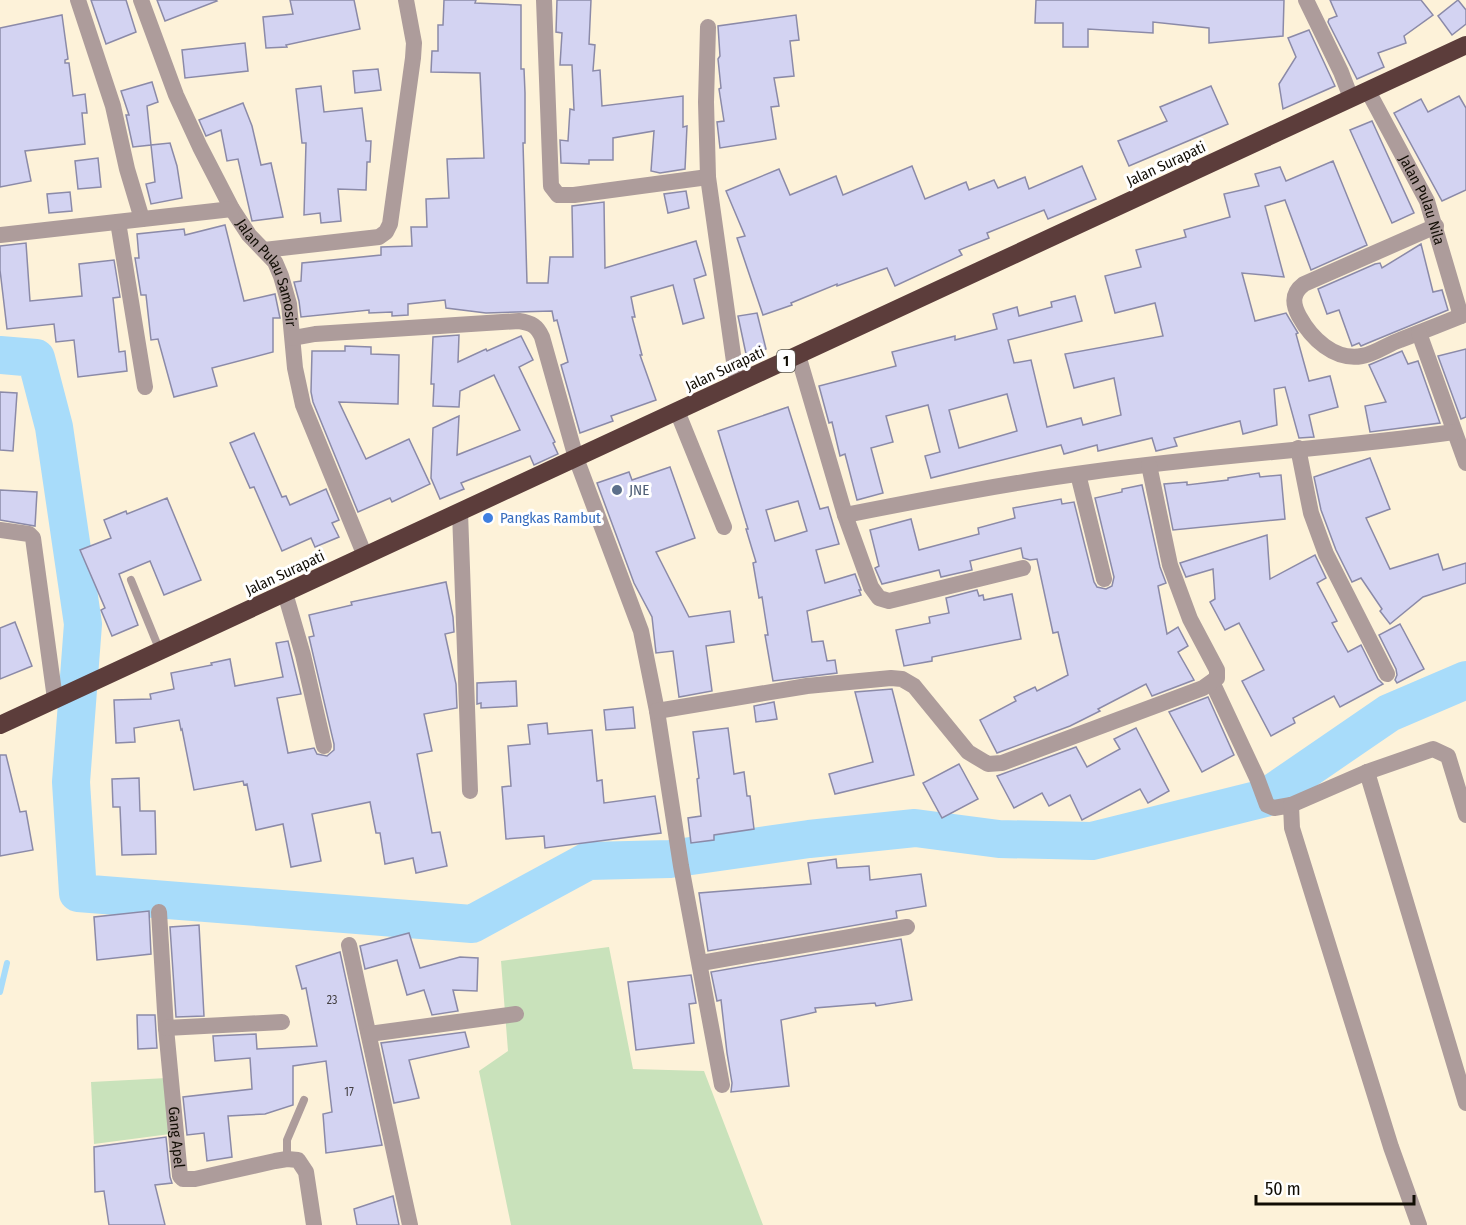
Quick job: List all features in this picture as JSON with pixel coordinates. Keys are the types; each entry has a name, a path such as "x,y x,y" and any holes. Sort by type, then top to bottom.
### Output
{"highway":[{"name":"Jalan Surapati","path":"0,725 1466,45"}],"street":[{"path":"78,0 107,85 127,169 142,219"},
{"name":"Jalan Pulau Samosir","path":"141,0 176,95 200,147 232,209 249,236 274,262 281,276 289,304 295,368 303,405 365,556"},
{"path":"264,250 366,239 379,237 386,232 390,224 413,58 414,43 406,0"},
{"path":"544,0 549,152 551,186 554,192 558,195 574,195 708,177"},
{"name":"Jalan Pulau Nila","path":"1306,0 1341,72 1360,95 1427,201 1463,318"},
{"path":"708,27 706,102 708,177 737,383"},
{"path":"0,235 232,209"},
{"path":"117,222 145,387"},
{"path":"1436,226 1304,284 1297,290 1294,301 1298,314 1310,334 1322,345 1335,352 1362,356 1463,318"},
{"path":"292,338 348,332 519,321 530,322 538,328 576,458 641,631 657,711 681,866 701,963 722,1085"},
{"path":"1419,333 1466,463"},
{"path":"798,355 845,515 871,587 884,600 889,601 938,590 1023,568"},
{"path":"677,411 724,527"},
{"path":"845,515 990,486 1078,474 1298,448 1374,443 1454,432"},
{"path":"1298,448 1311,513 1326,554 1387,674"},
{"path":"657,711 807,686 891,678 902,679 914,686 968,752 988,764 1002,763 1203,688 1216,678 1217,670 1190,620 1170,565 1149,465"},
{"path":"1078,474 1104,579"},
{"path":"460,512 470,791"},
{"path":"0,530 29,534 33,538 60,697"},
{"path":"285,593 303,655 324,746"},
{"path":"1212,682 1268,805 1274,808 1291,805 1367,772 1433,749 1448,756 1466,815"},
{"path":"1367,772 1466,1103"},
{"path":"1291,805 1292,828 1391,1147 1419,1225"},
{"name":"Gang Apel","path":"159,912 166,1028 180,1176 183,1179 195,1179 287,1159"},
{"path":"701,963 907,927"},
{"path":"349,945 410,1225"},
{"path":"369,1034 516,1014"},
{"path":"166,1028 282,1022"},
{"path":"287,1159 298,1160 306,1172 314,1225"}],"lane":[{"path":"131,580 160,651"},
{"path":"287,1159 287,1140 304,1100"}],"green space":[{"path":"609,947 633,1069 704,1071 763,1225 511,1225 479,1071 508,1051 501,961"},
{"path":"167,1078 170,1134 94,1144 91,1082"}],"building":[{"path":"91,0 126,0 136,32 106,44"},
{"path":"157,0 216,0 217,1 165,21"},
{"path":"290,0 354,0 360,29 286,45 287,47 266,48 263,17 293,14"},
{"path":"444,0 476,0 475,3 521,5 521,69 524,69 525,93 525,143 523,143 527,283 548,283 550,257 573,257 572,206 604,202 605,268 696,241 706,275 694,279 704,318 683,324 673,285 631,297 635,317 632,317 642,355 640,355 656,400 611,416 613,421 580,433 561,365 568,362 557,320 554,321 552,311 486,313 446,308 445,300 408,304 408,315 392,316 392,312 369,313 369,310 301,317 294,282 301,281 302,263 381,255 381,247 412,246 411,227 427,227 426,199 449,198 447,159 484,158 480,73 431,72 432,51 438,51 438,25 443,25"},
{"path":"557,0 591,0 589,44 595,45 593,71 600,70 602,106 683,96 683,127 687,126 685,169 660,173 651,171 654,131 613,138 613,160 589,160 589,164 561,163 560,140 568,141 570,109 574,110 572,65 560,65 562,33 556,32"},
{"path":"1036,0 1284,0 1283,36 1209,43 1209,28 1153,22 1153,33 1088,29 1088,47 1063,47 1063,23 1035,23"},
{"path":"1330,0 1421,0 1433,15 1404,36 1406,43 1378,53 1384,67 1357,79 1328,22 1329,19 1337,16"},
{"path":"1458,0 1466,10 1466,24 1452,35 1438,16"},
{"path":"62,15 68,59 65,63 69,63 73,96 85,94 87,113 82,113 85,144 25,151 31,181 0,187 0,28"},
{"path":"796,15 799,40 790,41 794,76 774,78 779,106 771,107 776,139 720,148 717,122 724,121 719,89 721,88 718,26"},
{"path":"1309,30 1335,86 1283,109 1279,84 1296,57 1288,38"},
{"path":"245,43 248,71 185,78 182,50"},
{"path":"378,69 381,90 355,93 353,71"},
{"path":"152,82 158,102 147,106 151,145 133,147 126,115 129,115 121,91"},
{"path":"321,86 324,112 362,108 366,141 371,141 370,162 367,162 366,190 338,189 341,221 321,223 320,213 304,215 306,143 302,143 296,89"},
{"path":"1211,86 1228,124 1129,166 1118,141 1167,121 1160,107"},
{"path":"1459,96 1466,108 1466,190 1442,201 1394,113 1421,99 1428,112"},
{"path":"243,103 252,126 261,165 271,163 283,217 252,221 238,159 227,161 221,130 206,136 199,120"},
{"path":"1372,121 1414,213 1392,223 1350,130"},
{"path":"170,143 177,166 182,198 151,204 146,184 155,182 151,145"},
{"path":"98,158 101,187 78,189 75,161"},
{"path":"1333,161 1367,245 1311,270 1285,200 1265,206 1284,277 1242,273 1255,321 1286,313 1298,333 1296,334 1309,381 1330,376 1338,407 1309,415 1314,437 1299,438 1285,387 1274,389 1277,425 1243,434 1240,421 1174,438 1177,446 1156,451 1152,438 1098,451 1097,445 1064,454 1061,445 931,478 925,456 940,452 928,405 886,416 893,442 871,448 883,493 857,500 845,454 840,456 832,422 829,423 819,386 896,366 892,352 955,336 955,340 997,329 993,314 1017,307 1019,316 1052,307 1051,302 1075,296 1082,321 1008,340 1014,363 1031,360 1047,427 1081,418 1083,425 1121,415 1114,378 1074,388 1065,354 1163,336 1155,303 1115,313 1105,276 1141,267 1136,250 1186,237 1184,230 1230,217 1224,194 1259,186 1255,174 1280,167 1286,181","holes":["1007,394 1017,431 959,448 949,410"]},
{"path":"912,166 925,199 966,182 969,190 994,180 998,188 1025,177 1029,189 1082,166 1096,199 1048,219 1044,210 987,233 989,238 959,250 962,255 895,286 887,268 837,286 837,284 791,303 792,305 763,315 737,238 745,236 726,191 779,169 790,195 836,176 843,195"},
{"path":"686,191 689,208 668,213 664,194"},
{"path":"70,192 72,211 49,213 47,194"},
{"path":"225,225 244,301 275,294 280,318 273,318 273,352 212,368 217,386 174,397 158,339 151,340 146,295 141,295 135,258 139,258 137,234 184,229 185,235"},
{"path":"26,243 30,301 82,296 79,264 114,260 120,297 113,298 119,352 125,351 127,371 78,377 74,340 56,342 54,324 7,329 0,270 0,246"},
{"path":"1421,244 1433,292 1442,290 1448,310 1361,346 1359,343 1352,346 1339,310 1327,314 1318,289 1375,264 1380,263 1382,268"},
{"path":"757,313 766,349 746,354 738,316"},
{"path":"459,335 458,362 521,336 533,360 519,367 555,442 553,443 558,454 534,465 530,456 461,483 464,489 440,499 431,478 433,428 459,416 457,455 520,430 494,375 460,391 459,407 433,406 434,384 431,384 433,337"},
{"path":"345,346 371,347 371,354 399,355 398,404 339,402 366,459 409,439 430,484 392,502 390,498 358,512 311,392 312,351 345,351"},
{"path":"1466,349 1466,417 1461,419 1438,356"},
{"path":"1402,351 1408,364 1418,361 1440,423 1370,432 1365,406 1386,402 1369,365"},
{"path":"0,392 17,393 13,451 0,450"},
{"path":"788,407 820,509 828,507 839,544 816,550 825,583 855,574 861,590 859,590 861,595 807,611 812,642 823,641 827,661 835,660 837,673 773,681 765,635 768,635 762,597 759,598 753,563 756,562 718,431","holes":["798,501 807,531 775,541 766,510"]},
{"path":"254,433 282,497 286,496 290,505 326,489 339,520 332,523 339,537 315,547 311,538 282,551 254,487 250,488 230,443"},
{"path":"1370,458 1390,509 1366,518 1390,569 1438,554 1443,570 1466,563 1466,583 1423,597 1390,624 1361,578 1352,582 1336,550 1321,510 1314,477"},
{"path":"670,467 695,538 656,552 689,617 730,611 734,642 706,646 712,691 679,697 673,651 656,653 652,617 634,583 597,483 629,472 632,480"},
{"path":"1259,473 1260,477 1281,475 1285,519 1173,530 1164,484 1187,482 1187,485 1228,480 1228,478"},
{"path":"1142,485 1160,567 1166,583 1158,586 1167,634 1178,627 1188,646 1178,652 1194,680 1152,696 1146,684 1070,726 997,753 980,720 1016,701 1014,697 1035,687 1037,691 1068,675 1058,632 1053,633 1037,559 1023,558 1021,548 970,561 972,570 941,577 939,570 882,584 875,568 879,566 870,530 911,519 919,550 979,534 978,528 1015,518 1013,508 1061,499 1062,504 1074,502 1094,582 1097,587 1106,589 1112,586 1114,577 1095,498"},
{"path":"0,490 37,492 35,526 0,520"},
{"path":"167,498 201,580 164,595 150,561 119,574 138,625 112,636 101,610 105,608 80,550 111,538 104,520 126,511 127,514"},
{"path":"1267,535 1270,579 1315,555 1326,578 1317,583 1337,621 1332,623 1348,652 1361,645 1378,679 1383,684 1340,707 1334,696 1293,718 1295,723 1271,736 1242,681 1264,670 1239,623 1225,630 1210,602 1215,599 1213,569 1186,577 1180,563"},
{"path":"446,582 454,632 445,634 456,684 457,708 424,714 432,751 417,754 432,833 440,832 447,866 416,873 413,858 385,864 380,833 376,833 370,802 312,814 321,861 291,867 283,824 256,830 247,784 244,785 243,781 194,790 179,720 134,728 135,742 116,743 114,700 151,699 150,694 174,689 171,673 230,659 235,686 283,677 276,643 288,641 301,694 277,698 288,753 314,748 317,754 327,756 334,750 334,744 309,637 314,636 309,615 352,605 351,602"},
{"path":"977,590 979,596 983,595 984,600 1012,594 1021,639 932,657 932,661 904,666 896,630 930,623 929,617 949,613 946,598"},
{"path":"15,622 32,666 0,679 0,628"},
{"path":"1400,624 1424,669 1397,683 1396,669 1379,635"},
{"path":"516,681 517,706 481,708 481,703 477,704 477,683"},
{"path":"892,689 914,775 835,794 829,774 873,762 855,692"},
{"path":"1208,697 1234,755 1202,772 1169,712"},
{"path":"774,702 777,719 756,722 754,706"},
{"path":"633,707 635,728 606,730 604,710"},
{"path":"547,723 548,734 592,730 597,781 602,780 604,803 655,796 661,833 545,848 544,836 506,839 502,787 511,786 508,746 530,744 528,725"},
{"path":"728,728 734,774 744,772 754,829 714,835 714,840 691,843 688,818 701,816 693,732"},
{"path":"1136,728 1169,791 1148,803 1140,789 1082,820 1070,795 1049,806 1042,793 1014,808 997,776 1076,747 1087,767 1120,749 1114,739"},
{"path":"0,755 6,755 20,812 26,811 33,850 0,856"},
{"path":"959,764 978,799 942,818 923,783"},
{"path":"139,778 140,811 155,811 156,854 122,855 120,807 113,807 112,779"},
{"path":"836,859 837,868 869,866 870,880 921,874 926,906 896,911 897,918 708,951 699,893 811,884 808,863"},
{"path":"149,911 151,954 97,960 94,917"},
{"path":"199,925 204,1016 176,1017 170,927"},
{"path":"409,933 420,968 460,957 478,958 477,991 453,990 458,1011 432,1015 424,990 407,995 397,960 365,969 360,946"},
{"path":"901,939 912,1000 876,1006 875,1003 815,1008 816,1012 781,1020 789,1086 731,1092 732,1083 721,1000 717,1001 711,972"},
{"path":"340,952 382,1145 326,1153 323,1114 332,1112 326,1061 293,1066 293,1105 265,1114 228,1116 232,1157 207,1161 204,1133 187,1135 183,1097 252,1089 250,1058 215,1061 213,1036 256,1034 257,1049 317,1046 306,988 302,989 296,966"},
{"path":"691,975 696,1003 689,1004 694,1043 636,1050 628,982"},
{"path":"137,1015 155,1015 157,1048 138,1049"},
{"path":"465,1032 469,1047 409,1060 419,1098 394,1103 381,1043"},
{"path":"166,1137 172,1183 155,1185 165,1225 109,1225 104,1191 95,1192 94,1147"},
{"path":"393,1196 399,1225 357,1225 354,1209"}],"waterway":[{"path":"0,355 36,358 54,427 83,624 71,782 78,893 472,924 588,861 670,859 809,839 915,828 999,839 1092,841 1265,798 1389,713 1466,680"},
{"path":"0,992 7,963"}],"place":[{"name":"JNE","path":"617,490"},
{"name":"Pangkas Rambut","path":"488,518"}]}
